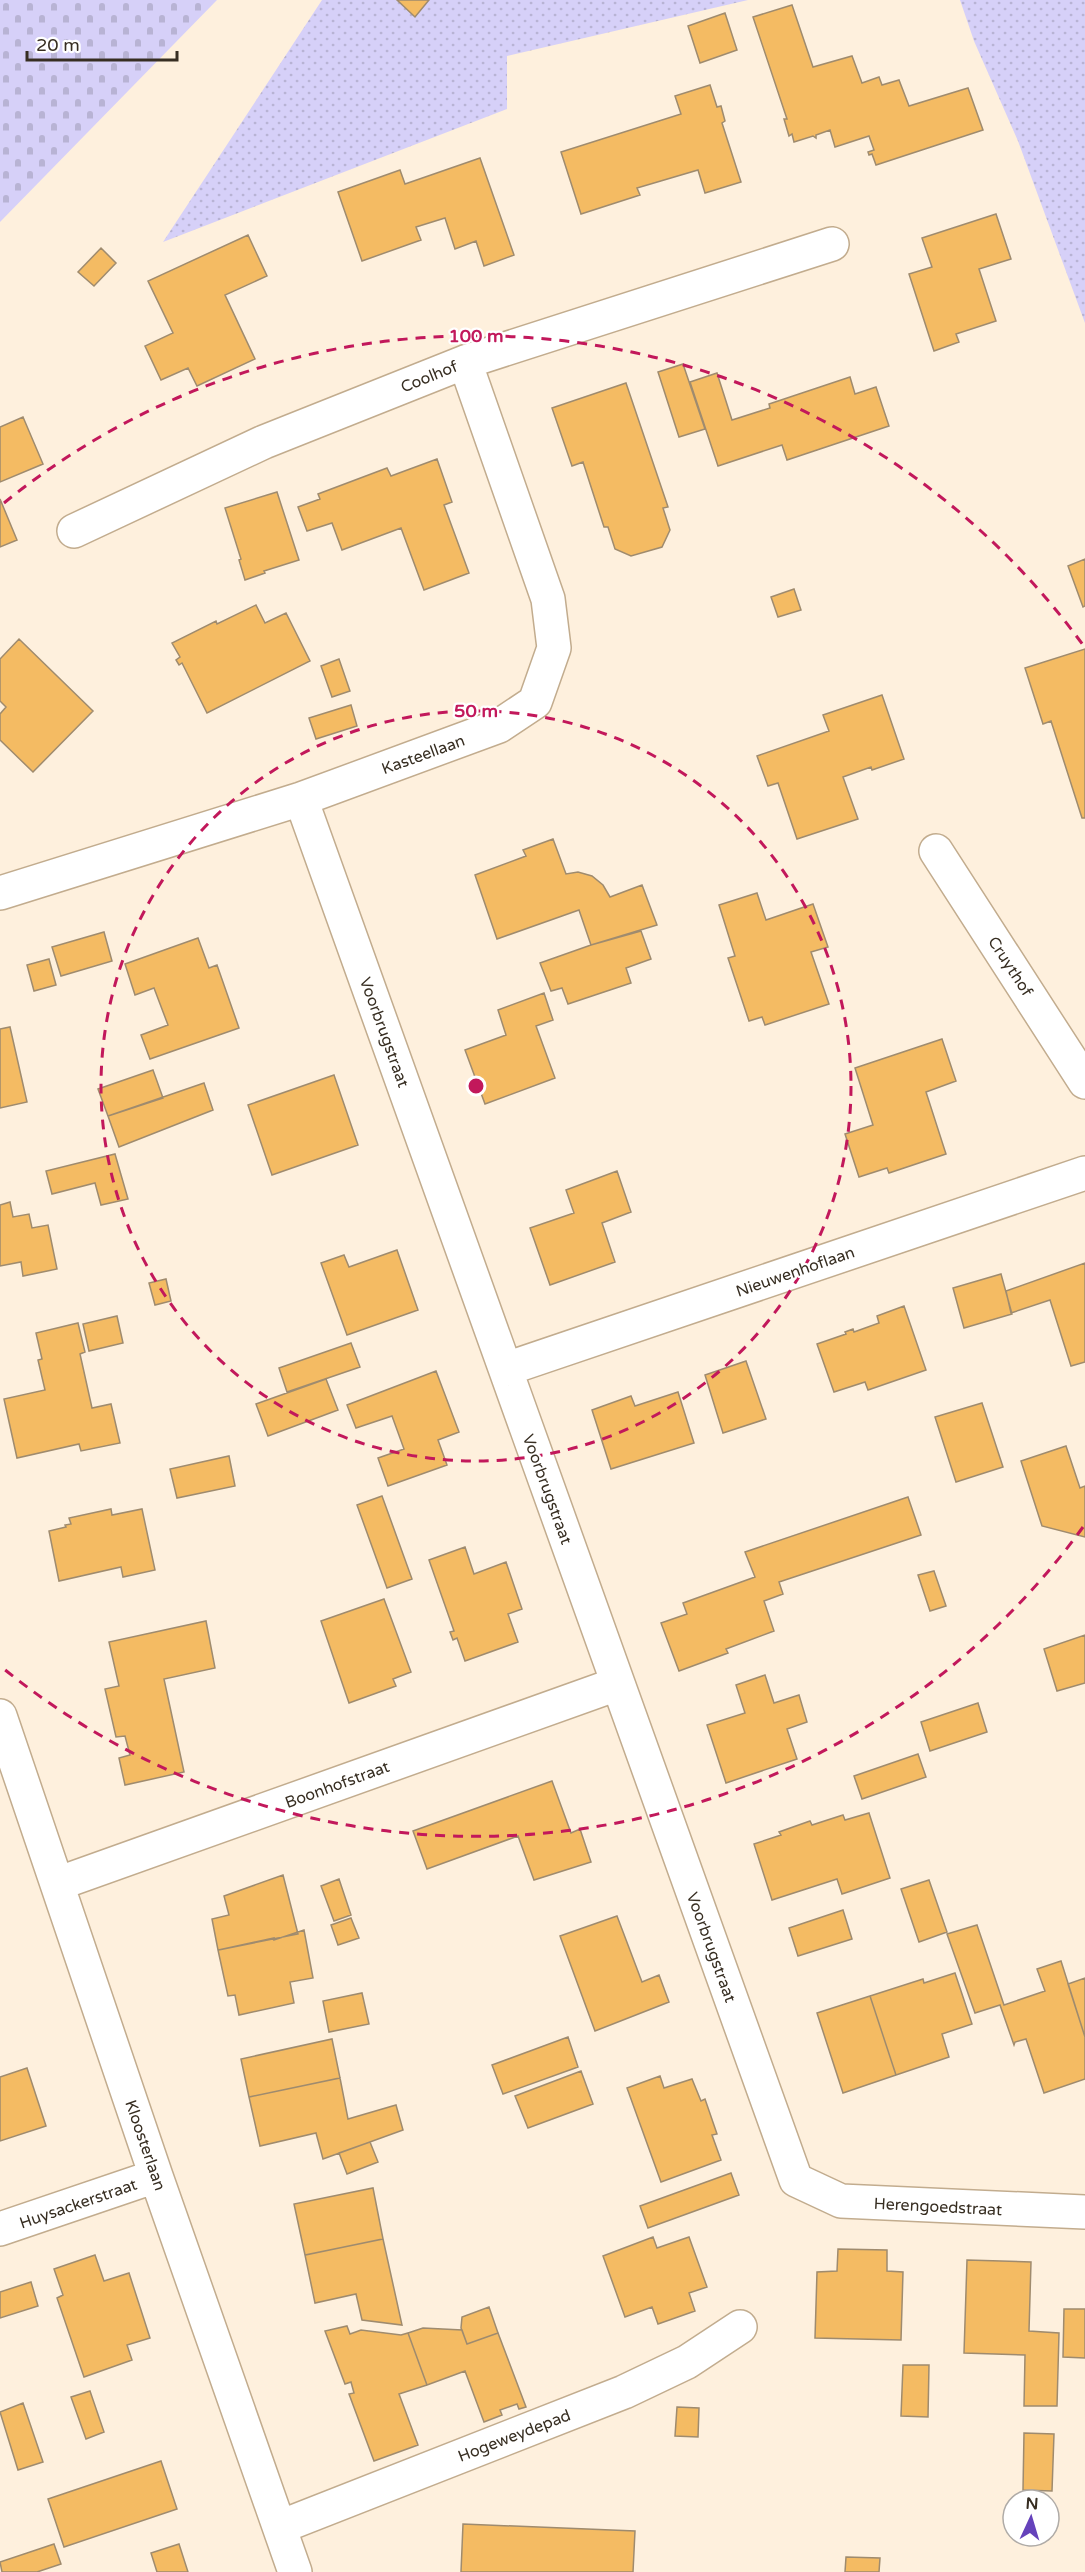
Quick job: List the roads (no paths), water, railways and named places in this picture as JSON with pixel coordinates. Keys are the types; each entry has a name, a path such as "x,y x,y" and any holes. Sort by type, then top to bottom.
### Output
{"street":[{"name":"Coolhof","path":"74,531 264,442 465,362 832,244"},
{"name":"Kasteellaan","path":"0,893 301,799 499,726 535,702 554,648 548,599 465,362"},
{"name":"Voorbrugstraat","path":"301,799 796,2180"},
{"name":"Cruythof","path":"936,851 1085,1082"},
{"name":"Nieuwenhoflaan","path":"506,1369 1085,1173"},
{"name":"Boonhofstraat","path":"57,1884 617,1684"},
{"name":"Kloosterlaan","path":"0,1716 156,2176 295,2572"},
{"name":"Huysackerstraat","path":"0,2229 156,2176"},
{"name":"Herengoedstraat","path":"796,2180 841,2201 1085,2212"},
{"name":"Hogeweydepad","path":"280,2527 624,2392 687,2362 740,2327"}]}
